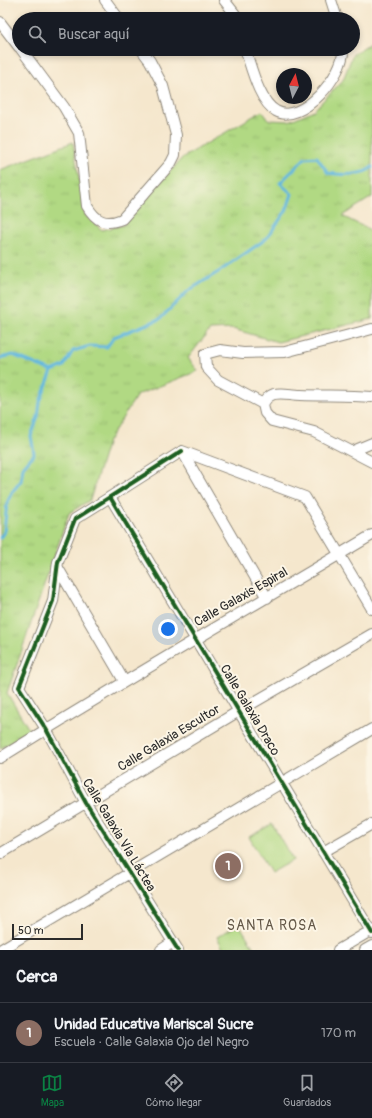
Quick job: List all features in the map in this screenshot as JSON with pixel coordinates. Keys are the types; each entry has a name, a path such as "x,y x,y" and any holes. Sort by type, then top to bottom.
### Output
{"street":[{"path":"105,0 114,12"},
{"path":"224,0 233,12"},
{"path":"331,0 335,12"},
{"path":"0,22 12,38"},
{"path":"26,56 64,107 79,133 87,206 92,214 100,221 112,223 122,219 171,162 175,155 176,135 162,86 147,56"},
{"path":"248,56 267,103 275,110 283,114 290,114 298,111 322,93 338,72 342,56"},
{"path":"263,404 218,380 206,367 205,354 220,350 243,353 284,352 372,329"},
{"path":"372,397 280,393 272,394 266,398 263,404 265,413 272,421 314,432 372,462"},
{"path":"353,451 372,443"},
{"path":"124,681 58,568 58,562 75,519 182,451"},
{"path":"182,451 305,497 372,609"},
{"path":"182,451 267,598"},
{"name":"Calle Galaxia Draco","path":"110,497 372,931"},
{"name":"Calle Galaxis Espiral","path":"0,758 124,681 372,535"},
{"name":"Calle Galaxia Vía Láctea","path":"58,568 53,601 19,687 46,729 86,803 175,946"},
{"name":"Calle Galaxia Escultor","path":"0,854 239,711 372,634"},
{"path":"0,950 372,729"},
{"path":"323,852 372,824"},
{"path":"338,950 372,931"},
{"path":"161,950 175,946"},
{"path":"365,950 372,946"}],"green space":[{"path":"372,42 372,197 342,216 372,231 372,319 278,342 233,329 210,330 188,358 198,371 137,395 108,441 90,500 69,513 7,693 30,731 0,749 0,170 73,142 85,215 102,230 123,225 182,158 262,111 269,120 289,121 314,110 343,80 352,56 360,56 360,50"},
{"path":"272,824 293,860 270,873 249,837"},
{"path":"239,924 255,950 224,950 217,937"}],"waterway":[{"path":"0,538 4,532 7,503 12,492 21,481 23,467 34,454 31,436 38,417 40,402 52,371 64,366 73,351 90,346 107,347 114,337 160,319 188,291 266,239 286,211 292,194 280,183 305,158 317,157 328,173 333,174 358,173 372,167"},
{"path":"0,358 13,355 52,371"}],"cycle path":[{"path":"178,950 86,803 46,729 19,687 53,601 58,562 75,519 182,451"},
{"path":"110,497 372,933"}],"place":[{"name":"Unidad Educativa Mariscal Sucre","path":"228,866"}],"district":[{"name":"SANTA ROSA","path":"272,925"}]}
